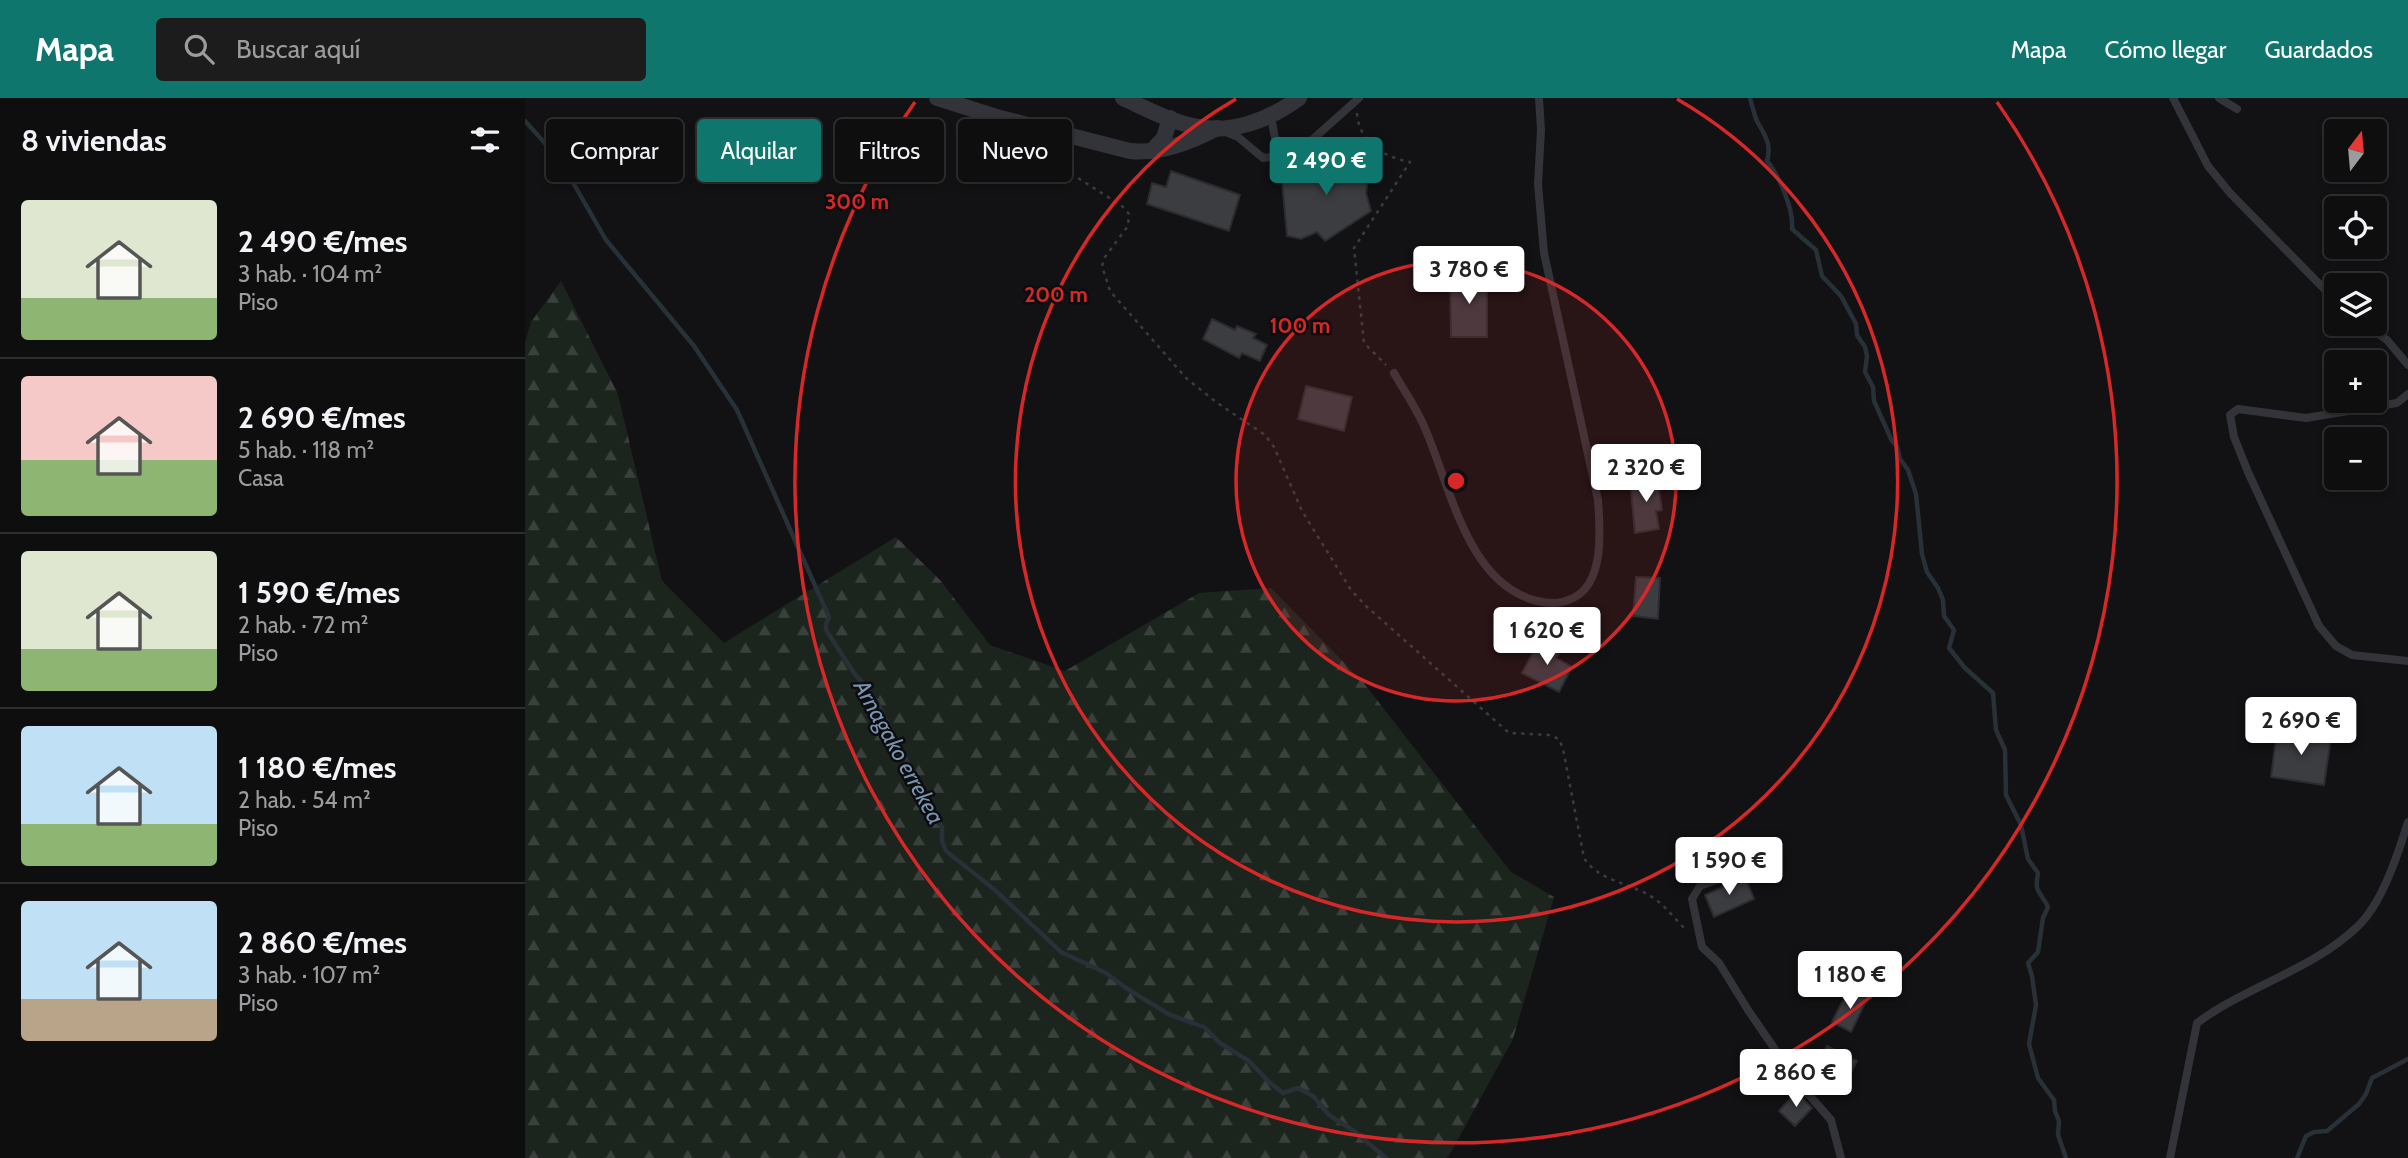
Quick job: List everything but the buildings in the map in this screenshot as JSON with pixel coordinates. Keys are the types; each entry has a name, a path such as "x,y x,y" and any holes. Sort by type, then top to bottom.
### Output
{"street":[{"path":"937,98 1000,118 1130,151 1152,151 1171,147 1217,128"},
{"path":"1123,98 1193,127 1217,128 1235,127 1271,117 1299,98"},
{"path":"1152,151 1164,138 1170,118"}],"lane":[{"path":"1394,373 1423,422 1464,530 1482,561 1505,584 1526,598 1553,604 1575,597 1588,586 1599,547 1598,500 1544,253 1538,184 1541,130 1539,98"},
{"path":"2173,98 2209,166 2230,193 2324,289"},
{"path":"2218,98 2237,109"},
{"path":"1217,128 1238,138 1263,158 1292,154 1358,99"},
{"path":"1271,117 1275,138 1292,154"},
{"path":"2382,336 2408,365"},
{"path":"2408,394 2396,403 2306,418 2238,409 2230,415 2234,438 2248,472 2319,626 2336,646 2352,655 2408,661"},
{"path":"2170,1158 2197,1023 2221,1005 2322,955 2359,926 2383,889 2408,822"},
{"path":"1729,875 1700,886 1692,899 1703,947 1719,962 1748,1010 1797,1080 1831,1120 1841,1158"}],"path":[{"path":"1358,99 1358,119 1364,138 1389,158 1410,162 1354,248 1364,343 1394,373"},
{"path":"1072,174 1122,205 1129,214 1128,226 1105,257 1103,266 1110,290 1186,378 1265,435 1274,447 1303,511 1351,590 1509,733 1549,735 1559,739 1584,858 1589,866 1598,873 1656,899 1703,947"}],"green space":[{"path":"561,281 618,394 662,581 724,643 896,537 940,580 990,645 1065,671 1199,593 1271,588 1363,682 1511,872 1554,897 1513,1039 1450,1154 1446,1158 525,1158 525,343 531,322"}],"waterway":[{"path":"1750,98 1768,145 1767,161 1781,184 1788,203 1792,229 1816,250 1822,276 1841,296 1856,324 1857,335 1865,347 1865,372 1873,387 1874,401 1892,441 1897,446 1900,459 1908,470 1916,494 1922,554 1927,572 1938,588 1943,600 1944,616 1954,630 1949,648 1965,668 1993,693 1996,730 2005,750 2006,795 2021,825 2028,859 2038,873 2037,889 2048,907 2043,918 2038,952 2028,963 2036,1005 2029,1044 2038,1078 2054,1100 2059,1121 2058,1135 2066,1158"},
{"name":"Arnagako errekea","path":"525,121 560,160 606,240 694,346 737,410 829,617 826,630 877,702 942,827 942,841 946,851 995,890 1061,952 1106,973 1170,1015 1204,1027 1220,1043 1249,1061 1283,1093 1298,1088 1313,1096 1329,1115 1354,1131 1386,1158"},
{"path":"2297,1158 2306,1136 2327,1131 2359,1104 2372,1078 2408,1059"}]}
